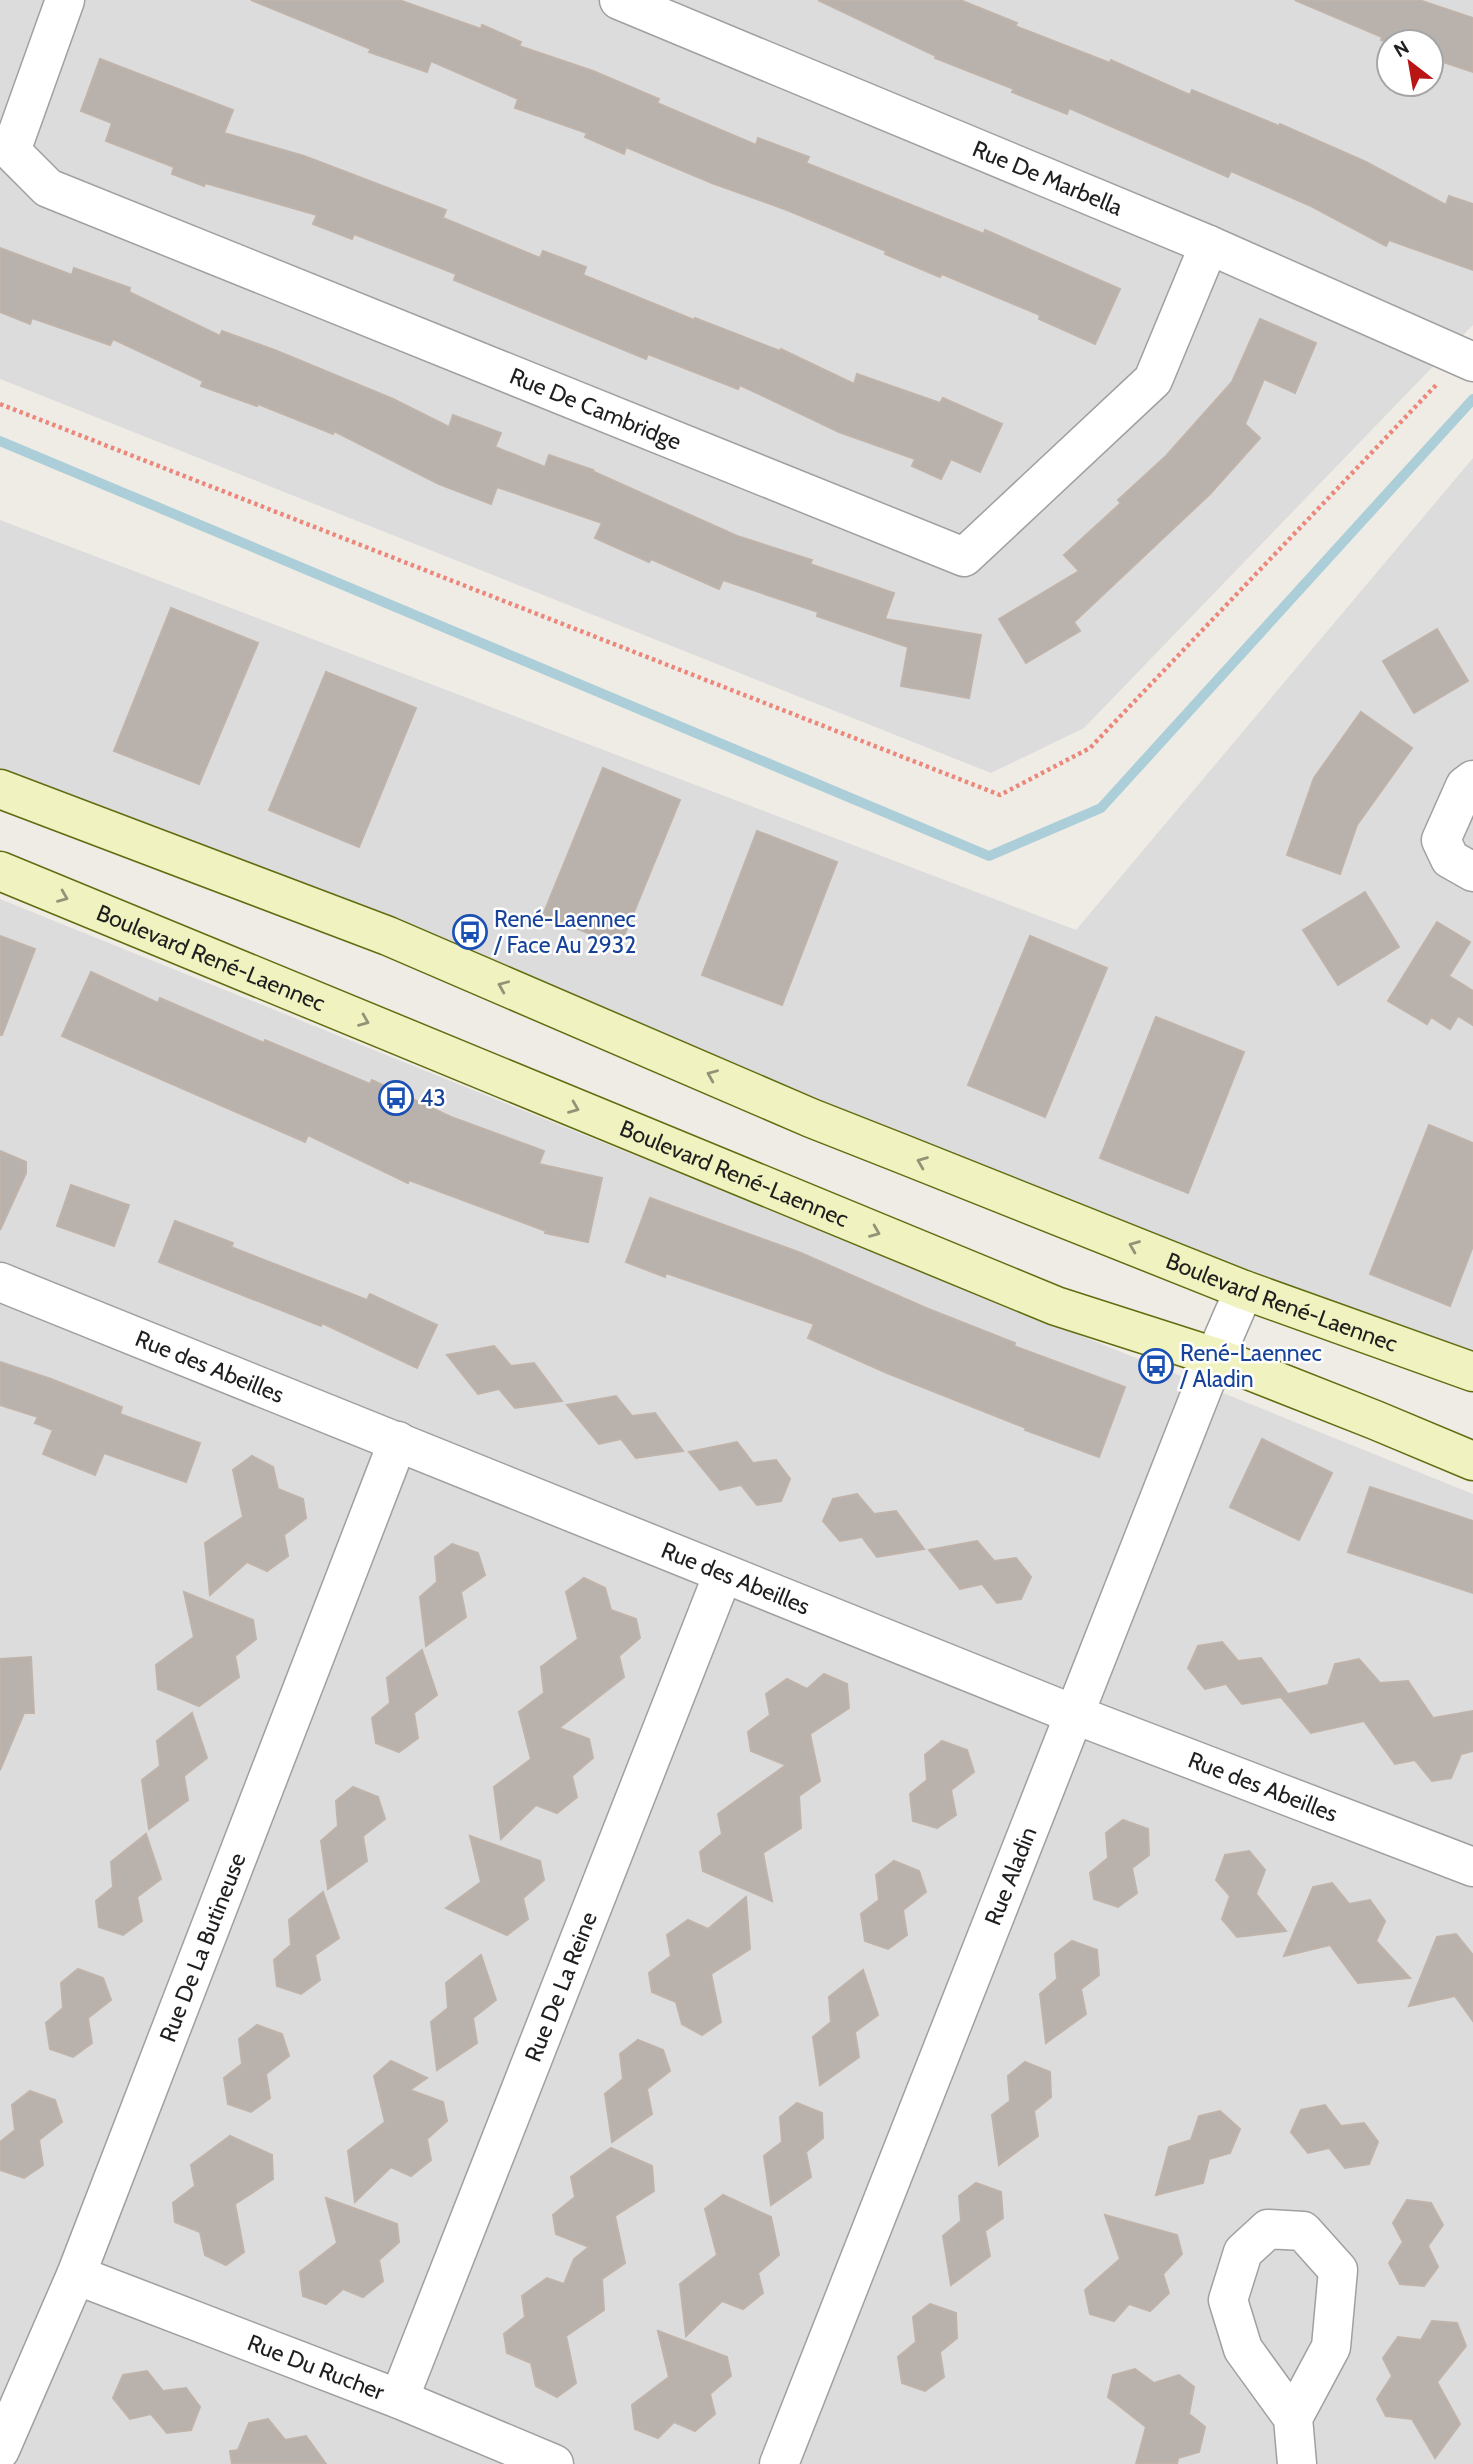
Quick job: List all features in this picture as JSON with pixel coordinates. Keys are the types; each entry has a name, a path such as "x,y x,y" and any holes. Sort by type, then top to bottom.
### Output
{"street":[{"name":"Rue De Cambridge","path":"65,0 11,151 48,188 964,557 1153,380 1209,245"},
{"name":"Rue De Marbella","path":"619,0 1209,245 1467,360"},
{"path":"1473,780 1465,786 1441,840 1450,859 1473,872"},
{"name":"Boulevard René-Laennec","path":"0,789 388,936 811,1118 1244,1290 1473,1372"},
{"name":"Boulevard René-Laennec","path":"0,871 1044,1301 1214,1357 1473,1461"},
{"name":"Rue des Abeilles","path":"0,1282 1073,1714 1473,1867"},
{"name":"Rue Aladin","path":"779,2464 1214,1357 1244,1290"},
{"name":"Rue De La Butineuse","path":"0,2450 76,2275 398,1441"},
{"name":"Rue De La Reine","path":"399,2399 723,1574"},
{"name":"Rue Du Rucher","path":"76,2275 399,2399 554,2464"},
{"path":"1293,2418 1297,2464"}],"path":[{"path":"0,404 1000,795 1090,748 1467,360"}],"shaded area":[{"path":"0,0 1473,0 1473,325 1084,728 991,773 0,379"},
{"path":"1473,458 1473,1376 0,796 0,520 1076,930"},
{"path":"0,899 1473,1494 1473,2464 0,2464"}],"building":[{"path":"251,0 399,0 481,29 482,25 521,42 519,46 593,71 659,99 657,103 756,145 758,138 809,157 806,163 984,234 985,230 1120,289 1095,344 1039,319 1040,315 942,274 940,277 885,254 886,251 787,210 712,183 626,147 624,154 585,137 587,133 515,108 518,99 431,61 427,72 369,52 371,49"},
{"path":"818,0 960,0 1017,23 1015,26 1110,63 1111,60 1190,95 1192,90 1279,126 1280,124 1366,162 1446,205 1449,196 1473,204 1473,270 1389,240 1386,246 1311,206 1231,171 1228,177 1069,108 1067,114 1012,92 1014,89 935,58 936,56"},
{"path":"1295,0 1419,0 1473,18 1473,72 1445,63 1445,28 1375,28 1375,34"},
{"path":"100,59 233,110 224,133 304,156 446,210 443,218 540,258 543,251 586,267 583,275 694,320 695,318 780,351 781,349 854,384 857,374 940,403 943,398 1002,424 980,472 951,459 941,479 912,466 915,459 839,432 740,385 738,389 648,354 646,359 454,280 456,274 354,234 352,239 313,224 317,215 205,183 204,186 172,174 174,167 106,141 112,123 81,111"},
{"path":"0,248 72,275 74,268 130,288 129,292 220,336 222,331 277,351 393,399 449,427 453,415 501,433 495,447 545,467 549,455 593,470 737,536 812,560 810,564 894,593 885,619 981,635 969,698 901,686 908,647 817,616 818,612 723,580 719,589 651,559 649,562 595,538 602,523 497,487 491,504 439,484 334,431 333,434 258,404 257,406 201,386 203,381 113,339 110,345 32,318 30,324 0,312"},
{"path":"1260,319 1316,343 1295,393 1264,379 1245,424 1260,438 1210,494 1074,622 1080,631 1026,663 999,619 1079,571 1064,555 1121,503 1118,500 1166,456 1232,382"},
{"path":"171,608 258,643 199,784 114,751"},
{"path":"1437,629 1468,681 1414,713 1383,661"},
{"path":"326,672 416,708 359,847 269,810"},
{"path":"1361,712 1412,748 1357,825 1340,874 1287,855 1314,778"},
{"path":"603,768 680,800 620,946 543,915"},
{"path":"757,831 837,862 782,1005 702,975"},
{"path":"1365,892 1399,947 1338,985 1303,930"},
{"path":"1437,922 1470,942 1449,976 1473,991 1473,1025 1458,1016 1450,1029 1431,1017 1427,1024 1388,1001"},
{"path":"0,936 35,949 2,1035 0,1035"},
{"path":"1030,936 1107,968 1045,1117 968,1085"},
{"path":"91,972 158,1003 160,998 264,1043 265,1040 370,1084 372,1080 451,1117 544,1151 539,1164 602,1178 588,1242 545,1233 546,1231 409,1180 408,1183 308,1135 305,1142 62,1036"},
{"path":"1156,1017 1244,1052 1188,1193 1100,1158"},
{"path":"1429,1125 1473,1143 1473,1246 1450,1306 1370,1274"},
{"path":"0,1151 26,1162 26,1173 0,1230"},
{"path":"71,1185 129,1205 114,1246 57,1226"},
{"path":"650,1198 801,1253 926,1308 1015,1343 1014,1346 1125,1387 1099,1457 1025,1430 1026,1428 887,1373 808,1338 814,1324 626,1262"},
{"path":"175,1221 233,1243 231,1247 367,1300 370,1294 437,1325 417,1368 322,1323 321,1326 159,1262"},
{"path":"494,1346 511,1366 534,1363 562,1401 515,1408 499,1389 478,1394 447,1355"},
{"path":"0,1362 122,1407 120,1414 200,1443 186,1482 104,1453 95,1475 43,1454 53,1430 35,1423 38,1417 0,1405"},
{"path":"616,1396 632,1416 655,1413 683,1451 636,1458 621,1439 599,1444 567,1405"},
{"path":"1262,1439 1332,1473 1299,1540 1230,1507"},
{"path":"737,1442 753,1463 776,1460 790,1479 781,1501 757,1505 741,1485 720,1490 689,1452"},
{"path":"252,1456 273,1467 278,1489 303,1499 306,1518 284,1535 288,1556 267,1571 247,1562 210,1595 205,1543 243,1517 233,1470"},
{"path":"1370,1487 1473,1521 1473,1593 1348,1552"},
{"path":"857,1494 874,1514 896,1511 924,1549 877,1557 862,1537 840,1541 823,1521 833,1499"},
{"path":"977,1541 994,1561 1016,1558 1031,1577 1021,1599 997,1603 982,1584 960,1589 929,1550"},
{"path":"452,1544 478,1553 485,1575 461,1592 466,1617 426,1646 420,1597 437,1582 435,1557"},
{"path":"584,1578 605,1588 611,1610 636,1619 640,1638 619,1656 624,1677 559,1728 589,1739 593,1758 572,1776 577,1797 557,1813 536,1805 501,1839 494,1787 531,1759 519,1712 544,1693 541,1667 578,1639 566,1592"},
{"path":"184,1592 253,1620 256,1639 235,1656 239,1677 199,1706 158,1689 156,1665 194,1637"},
{"path":"1222,1642 1238,1661 1261,1658 1288,1694 1328,1685 1335,1664 1359,1659 1380,1683 1408,1681 1433,1718 1473,1711 1473,1751 1461,1754 1451,1778 1432,1781 1415,1760 1395,1764 1364,1721 1311,1733 1281,1697 1242,1704 1226,1684 1205,1689 1188,1668 1198,1646"},
{"path":"422,1650 437,1695 414,1713 418,1738 399,1752 376,1743 372,1718 390,1703 387,1678"},
{"path":"31,1657 34,1713 24,1713 0,1770 0,1659"},
{"path":"824,1674 847,1684 849,1708 810,1734 820,1781 799,1796 801,1828 763,1853 772,1901 703,1871 700,1852 722,1834 718,1814 786,1765 751,1751 748,1732 770,1715 766,1694 787,1679 807,1689"},
{"path":"192,1713 207,1758 184,1776 188,1800 149,1829 142,1780 160,1766 157,1741"},
{"path":"942,1741 967,1750 974,1772 951,1790 956,1815 937,1828 913,1821 910,1794 927,1780 925,1755"},
{"path":"353,1787 378,1797 385,1819 363,1836 367,1861 328,1889 321,1841 338,1826 336,1801"},
{"path":"1123,1820 1148,1829 1149,1855 1132,1868 1137,1893 1118,1907 1094,1899 1090,1873 1108,1858 1106,1833"},
{"path":"146,1834 161,1879 137,1897 142,1921 123,1935 99,1927 96,1901 113,1887 111,1862"},
{"path":"470,1836 540,1861 544,1880 523,1898 528,1919 507,1935 446,1908 481,1882"},
{"path":"1249,1851 1265,1870 1256,1894 1286,1931 1237,1937 1222,1919 1230,1896 1216,1880 1225,1855"},
{"path":"894,1861 919,1871 926,1892 903,1910 907,1935 888,1949 865,1941 861,1914 879,1900 876,1875"},
{"path":"1332,1883 1349,1904 1370,1900 1385,1921 1376,1941 1410,1978 1358,1983 1330,1945 1284,1956 1313,1887"},
{"path":"323,1892 339,1938 315,1955 320,1980 301,1994 277,1986 274,1960 291,1945 289,1920"},
{"path":"746,1897 750,1949 711,1974 721,2022 702,2035 682,2024 676,2002 652,1992 649,1973 671,1956 667,1935 688,1920 708,1929"},
{"path":"1456,1934 1473,1955 1473,2021 1455,1996 1409,2006 1437,1937"},
{"path":"1072,1941 1097,1950 1099,1975 1081,1989 1086,2014 1046,2043 1040,1994 1057,1979 1055,1954"},
{"path":"481,1955 496,2000 473,2018 477,2043 437,2070 431,2022 448,2008 446,1983"},
{"path":"78,1969 103,1978 111,2000 88,2018 92,2043 73,2057 50,2049 46,2023 63,2008 61,1983"},
{"path":"863,1970 878,2015 855,2032 859,2057 820,2085 813,2037 831,2022 829,1997"},
{"path":"257,2025 282,2034 289,2056 266,2074 270,2098 251,2112 228,2104 224,2078 242,2064 239,2039"},
{"path":"638,2040 663,2050 670,2071 647,2089 652,2114 612,2142 605,2094 623,2079 620,2054"},
{"path":"391,2061 427,2078 410,2090 443,2102 447,2121 427,2139 431,2160 411,2176 391,2167 355,2202 348,2151 385,2122 374,2076"},
{"path":"1025,2062 1050,2072 1051,2097 1034,2111 1038,2136 999,2165 992,2115 1010,2101 1008,2076"},
{"path":"30,2091 55,2100 62,2122 39,2140 43,2165 24,2178 0,2170 0,2142 15,2130 12,2105"},
{"path":"797,2103 822,2113 823,2138 806,2152 811,2177 771,2205 764,2156 782,2142 780,2117"},
{"path":"1325,2105 1341,2126 1364,2123 1378,2142 1369,2164 1345,2168 1329,2148 1308,2153 1291,2132 1301,2110"},
{"path":"1220,2111 1240,2129 1230,2153 1209,2159 1203,2183 1156,2195 1169,2147 1191,2140 1199,2116"},
{"path":"230,2136 272,2155 273,2179 235,2204 244,2252 226,2265 205,2255 200,2232 175,2222 173,2203 195,2186 191,2165"},
{"path":"611,2148 652,2166 654,2191 615,2216 625,2263 602,2279 604,2310 566,2336 576,2383 557,2397 536,2386 531,2363 507,2353 504,2334 525,2317 522,2296 547,2278 564,2284 574,2259 589,2247 556,2234 553,2215 575,2197 571,2177"},
{"path":"976,2183 1001,2192 1003,2218 985,2231 990,2256 951,2285 943,2236 961,2221 959,2196"},
{"path":"723,2195 771,2217 779,2255 758,2273 763,2293 743,2309 722,2301 686,2336 680,2284 717,2255 705,2209"},
{"path":"326,2198 397,2224 399,2242 379,2260 383,2281 363,2297 343,2289 326,2304 303,2296 300,2272 337,2243"},
{"path":"1407,2200 1431,2203 1443,2225 1428,2246 1438,2267 1424,2286 1400,2284 1389,2263 1403,2242 1393,2223"},
{"path":"1105,2215 1177,2235 1182,2254 1163,2274 1169,2293 1150,2311 1129,2304 1114,2321 1090,2314 1085,2290 1120,2259"},
{"path":"930,2304 956,2313 957,2338 940,2352 944,2377 925,2391 902,2383 898,2357 916,2342 913,2317"},
{"path":"1432,2321 1457,2323 1466,2346 1437,2382 1460,2424 1435,2458 1412,2419 1386,2416 1377,2399 1392,2376 1383,2358 1398,2337 1421,2340"},
{"path":"658,2331 727,2357 731,2376 710,2394 715,2414 695,2431 674,2422 658,2438 635,2429 632,2405 669,2377"},
{"path":"1135,2369 1154,2383 1179,2375 1194,2387 1189,2414 1205,2427 1199,2452 1178,2458 1177,2464 1136,2464 1146,2427 1108,2397 1113,2375"},
{"path":"147,2371 163,2391 186,2388 200,2407 191,2430 167,2433 151,2414 130,2419 113,2398 123,2375"},
{"path":"268,2419 285,2440 306,2436 326,2464 232,2464 230,2451 238,2450 249,2423"}],"waterway":[{"path":"0,441 989,856 1101,808 1473,399"}],"place":[{"name":"René-Laennec / Face Au 2932","path":"470,932"},
{"name":"43","path":"396,1098"},
{"name":"René-Laennec / Aladin","path":"1156,1366"}]}
